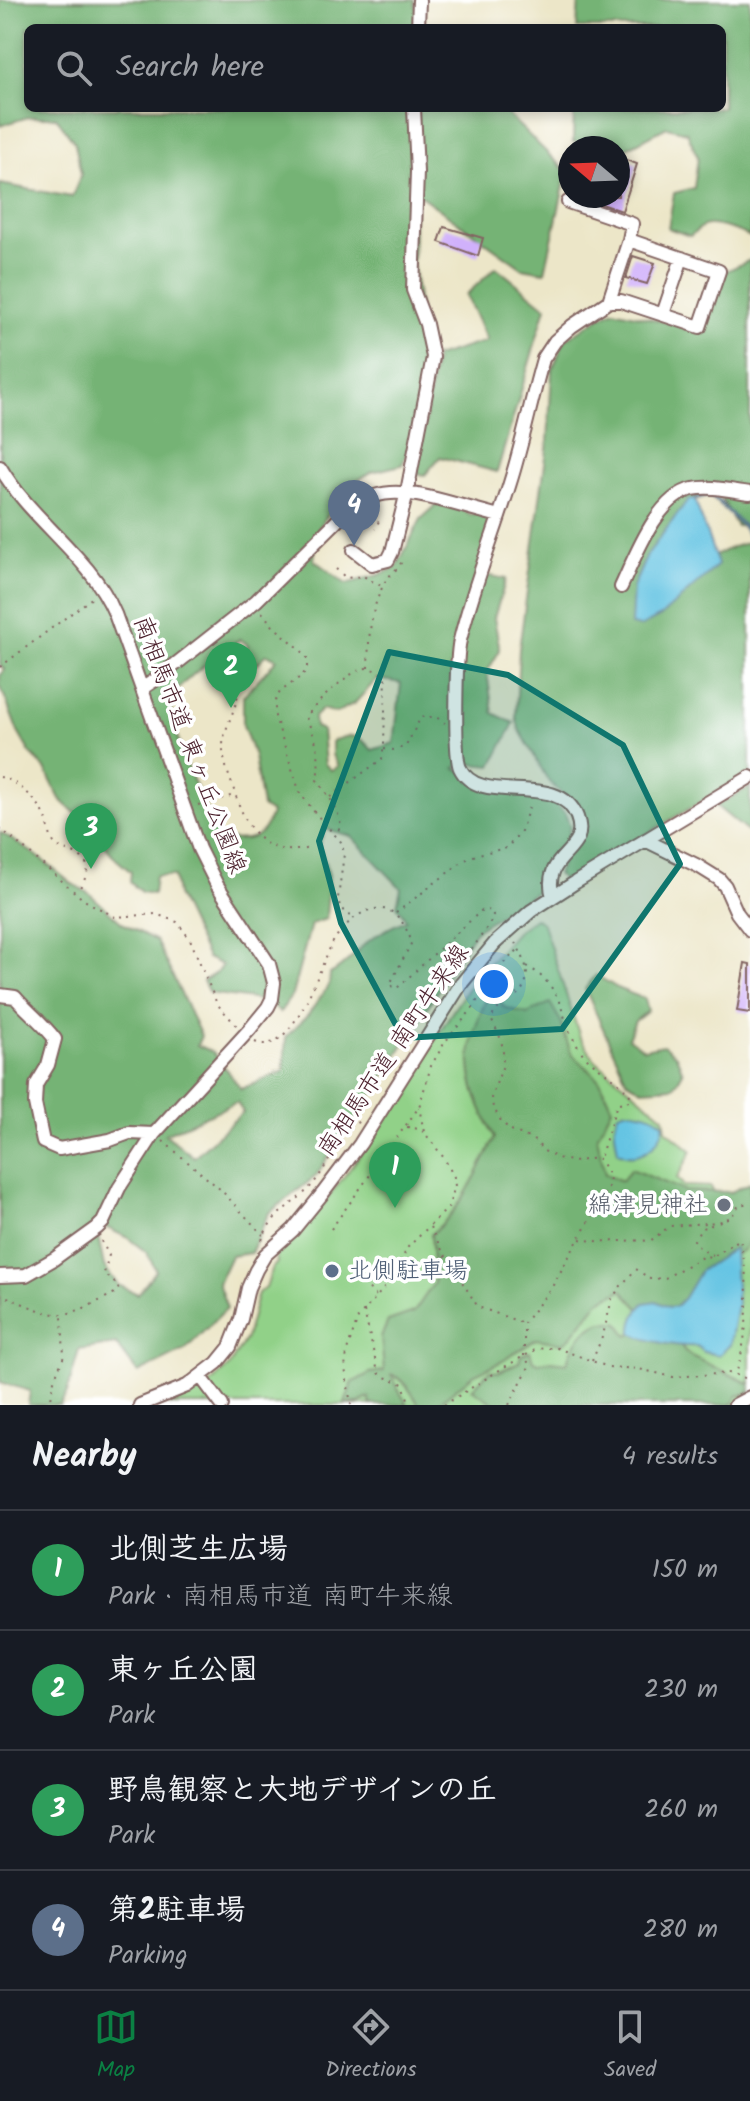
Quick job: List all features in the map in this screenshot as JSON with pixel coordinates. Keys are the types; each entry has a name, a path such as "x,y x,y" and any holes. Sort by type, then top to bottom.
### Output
{"street":[{"path":"418,24 419,0"},
{"path":"354,550 372,564 388,560 392,552 433,357 426,324 413,290 417,172 414,112"},
{"path":"553,897 550,877 553,868 574,845 580,830 574,810 556,795 482,786 469,779 459,767 456,733 459,644 518,453 543,359 555,341 609,301 629,240 632,224 585,208"},
{"path":"609,301 621,301 700,327 719,271 629,240"},
{"path":"663,314 682,258"},
{"name":"南相馬市道 東ヶ丘公園線","path":"0,467 30,507 80,559 103,589 143,688 209,871 269,964 273,977 272,999 268,1007 154,1134 119,1188 103,1222 54,1259 26,1275 0,1276"},
{"path":"621,587 644,538 663,510 680,493 703,488 750,493"},
{"path":"143,688 256,601 354,505 376,495 397,491 499,516"},
{"name":"南相馬市道 南町牛来線","path":"140,1405 201,1377 230,1347 256,1270 266,1255 293,1230 360,1144 461,984 483,956 531,911 750,777"},
{"path":"645,840 719,879 750,930"},
{"path":"0,995 15,997 55,1039 48,1065 36,1085 35,1104 43,1142 59,1149 110,1140 129,1133 154,1134"},
{"path":"201,1377 222,1405"},
{"path":"735,1405 750,1397"}],"path":[{"path":"366,513 372,513 378,519 375,529"},
{"path":"368,668 371,618 386,579 401,566 405,553"},
{"path":"336,569 346,578 363,576 383,587"},
{"path":"0,667 103,589"},
{"path":"256,601 273,626 307,657 303,675 280,692 275,701 275,717 300,793 342,843 344,854 338,898 340,907 354,919"},
{"path":"208,637 228,658 238,679 237,702 223,749 242,815 261,842 283,851 310,848"},
{"path":"330,797 382,759 386,677 378,671 368,668 357,671 315,705 306,717 318,743 317,780 340,817 341,827 334,835"},
{"path":"383,749 395,750 406,746 421,717 436,717 445,723 448,730 456,733"},
{"path":"0,777 17,783 43,810 54,843 87,863 88,871 77,893"},
{"path":"395,914 463,861 478,854 507,848 521,831 534,791"},
{"path":"186,811 235,794"},
{"path":"0,828 84,900 115,917 156,914 177,922 190,939 217,1004 257,1043 269,1044 293,1025 333,941 354,919 368,911 382,909 401,918 412,942 390,984 396,989 483,909 492,911 490,923 460,966"},
{"path":"507,932 527,966 524,986 491,1019 503,1051 503,1065 491,1098 493,1107 505,1125 533,1139 549,1154 574,1162 599,1159"},
{"path":"331,1229 419,1107 431,1066 445,1042 473,1008 493,973 519,949"},
{"path":"509,1405 530,1365 524,1356 524,1323 552,1287 609,1185 610,1177 599,1159 616,1107 631,1097 587,1057 575,1040 556,992 527,966"},
{"path":"419,1107 424,1132"},
{"path":"266,1255 260,1246 273,1218 311,1186 347,1132 363,1119"},
{"path":"351,1405 345,1368 358,1318 396,1273 408,1247 448,1208 455,1186 444,1158 424,1132 406,1127"},
{"path":"154,1134 221,1190 264,1236"},
{"path":"714,1256 700,1249 694,1240 702,1228 732,1216 739,1205 750,1203"},
{"path":"579,1238 595,1242 650,1241 670,1226 718,1222"},
{"path":"429,1226 478,1307 524,1323"},
{"path":"0,1294 62,1314 73,1312 119,1289 104,1273 108,1251 91,1232"},
{"path":"592,1361 603,1335 612,1299 636,1269 650,1279 665,1278 702,1257 714,1256 740,1239 746,1258 749,1314 747,1341 736,1374"},
{"path":"358,1277 376,1296"},
{"path":"363,1310 378,1372 403,1384 410,1405"},
{"path":"50,1405 54,1380 64,1356 62,1314"},
{"path":"444,1405 537,1349 557,1348 608,1367 639,1369 673,1377 727,1373 750,1380"}],"highlighted area":[{"path":"389,652 508,675 623,745 680,864 562,1029 403,1038 341,923 319,841"}],"green space":[{"path":"0,0 414,0 420,24 24,24 24,112 505,112 558,163 559,208 545,272 522,268 415,192 413,263 424,343 410,445 402,465 372,472 348,486 318,529 314,560 346,584 396,568 421,519 443,499 471,515 482,509 489,511 493,524 476,573 506,579 494,618 500,650 487,672 493,713 514,723 492,766 461,763 455,768 510,793 548,798 565,813 570,827 566,844 554,859 542,888 476,930 360,1114 316,1176 268,1214 251,1253 231,1256 218,1283 227,1308 185,1350 138,1373 116,1344 79,1350 67,1393 60,1405 28,1405 30,1391 0,1382 0,832 90,894 122,923 156,941 201,1036 197,1045 213,1052 241,1089 284,1071 286,1037 308,1015 329,985 330,974 371,939 406,920 397,905 401,888 351,836 325,829 319,845 329,875 326,919 311,924 292,995 280,1012 267,1001 209,993 203,981 222,965 207,958 177,895 174,876 155,876 153,894 141,892 130,882 131,872 60,799 44,767 30,753 18,732 0,685 4,669 0,665 0,184 72,197 81,174 75,143 56,117 28,117 0,126","holes":["240,639 248,645 241,659 254,667 267,654 277,659 243,696 243,725 254,756 262,807 271,813 258,835 237,840 219,838 188,767 171,708 178,690 204,666","377,679 401,683 394,743 372,750 354,736 332,741 332,755 338,766 331,770 325,764 322,730 315,727 314,717 322,709 336,713 355,703","237,1102 243,1112 194,1157 165,1134","95,1222 128,1238 146,1252 156,1270 138,1294 118,1285 104,1266"]},
{"path":"579,0 750,0 750,237 712,225 703,226 690,236 668,228 674,193 694,188 698,157 687,132 667,127 630,146 630,136 573,136 574,112 726,112 726,24 577,24"},
{"path":"750,260 750,527 736,526 715,483 686,509 703,563 731,548 750,543 750,773 565,882 557,874 575,829 570,801 549,782 519,729 516,716 519,649 548,442 552,370 565,340 614,310 701,330 724,272"},
{"path":"496,267 546,307 497,472 440,457 425,475 417,474 435,357 487,341 466,295"},
{"path":"750,787 750,834 716,806"},
{"path":"535,918 543,924 580,1037 595,1060 664,1117 666,1130 692,1151 677,1178 684,1186 711,1187 750,1239 750,1405 169,1405 201,1392 229,1366 246,1338 258,1293 266,1287 277,1263 276,1255 310,1221 358,1158 469,986 516,932"},
{"path":"596,975 619,989 645,999 648,1011 635,1021 628,1038 644,1049 663,1045 676,1055 683,1072 674,1087 642,1089 627,1081 585,989"},
{"path":"491,989 497,990 503,1007 527,1014 550,1003 560,1020 571,1053 600,1081 612,1108 597,1137 605,1174 622,1181 631,1169 685,1191 731,1192 750,1183 750,1241 743,1250 724,1262 693,1303 646,1316 622,1290 599,1301 563,1343 536,1339 503,1361 473,1375 437,1404 419,1405 404,1383 391,1374 407,1405 371,1405 369,1398 359,1403 345,1404 352,1383 370,1373 384,1371 381,1337 388,1321 414,1312 434,1283 431,1234 460,1202 495,1138 477,1098 470,1065 475,1031"},
{"path":"602,1322 618,1322 628,1336 643,1330 676,1337 691,1356 750,1384 750,1392 737,1396 733,1403 727,1405 496,1405 472,1389 489,1371 498,1372 519,1362 521,1355 530,1351 533,1361 538,1363 567,1363 579,1338"}],"water":[{"path":"712,494 747,529 750,543 744,529 713,498 707,496 695,500 718,565 661,616 640,627 631,625 633,587 647,555 687,501"},
{"path":"627,1110 651,1115 664,1124 654,1145 641,1154 618,1152 616,1118 618,1113"},
{"path":"734,1248 737,1305 730,1345 719,1355 704,1352 697,1346 664,1343 632,1333 635,1317 644,1303 656,1301 669,1307 676,1306 700,1271"}],"building":[{"path":"630,161 637,164 630,186"},
{"path":"444,227 483,238 478,256 439,242"},
{"path":"633,256 655,263 647,284 626,278"},
{"path":"745,963 750,964 750,1013 737,1011"}],"place":[{"name":"第2駐車場","path":"354,546"},
{"name":"東ヶ丘公園","path":"231,708"},
{"name":"野鳥観察と大地デザインの丘","path":"91,869"},
{"name":"綿津見神社","path":"724,1205"},
{"name":"北側芝生広場","path":"395,1208"},
{"name":"北側駐車場","path":"332,1271"}]}
